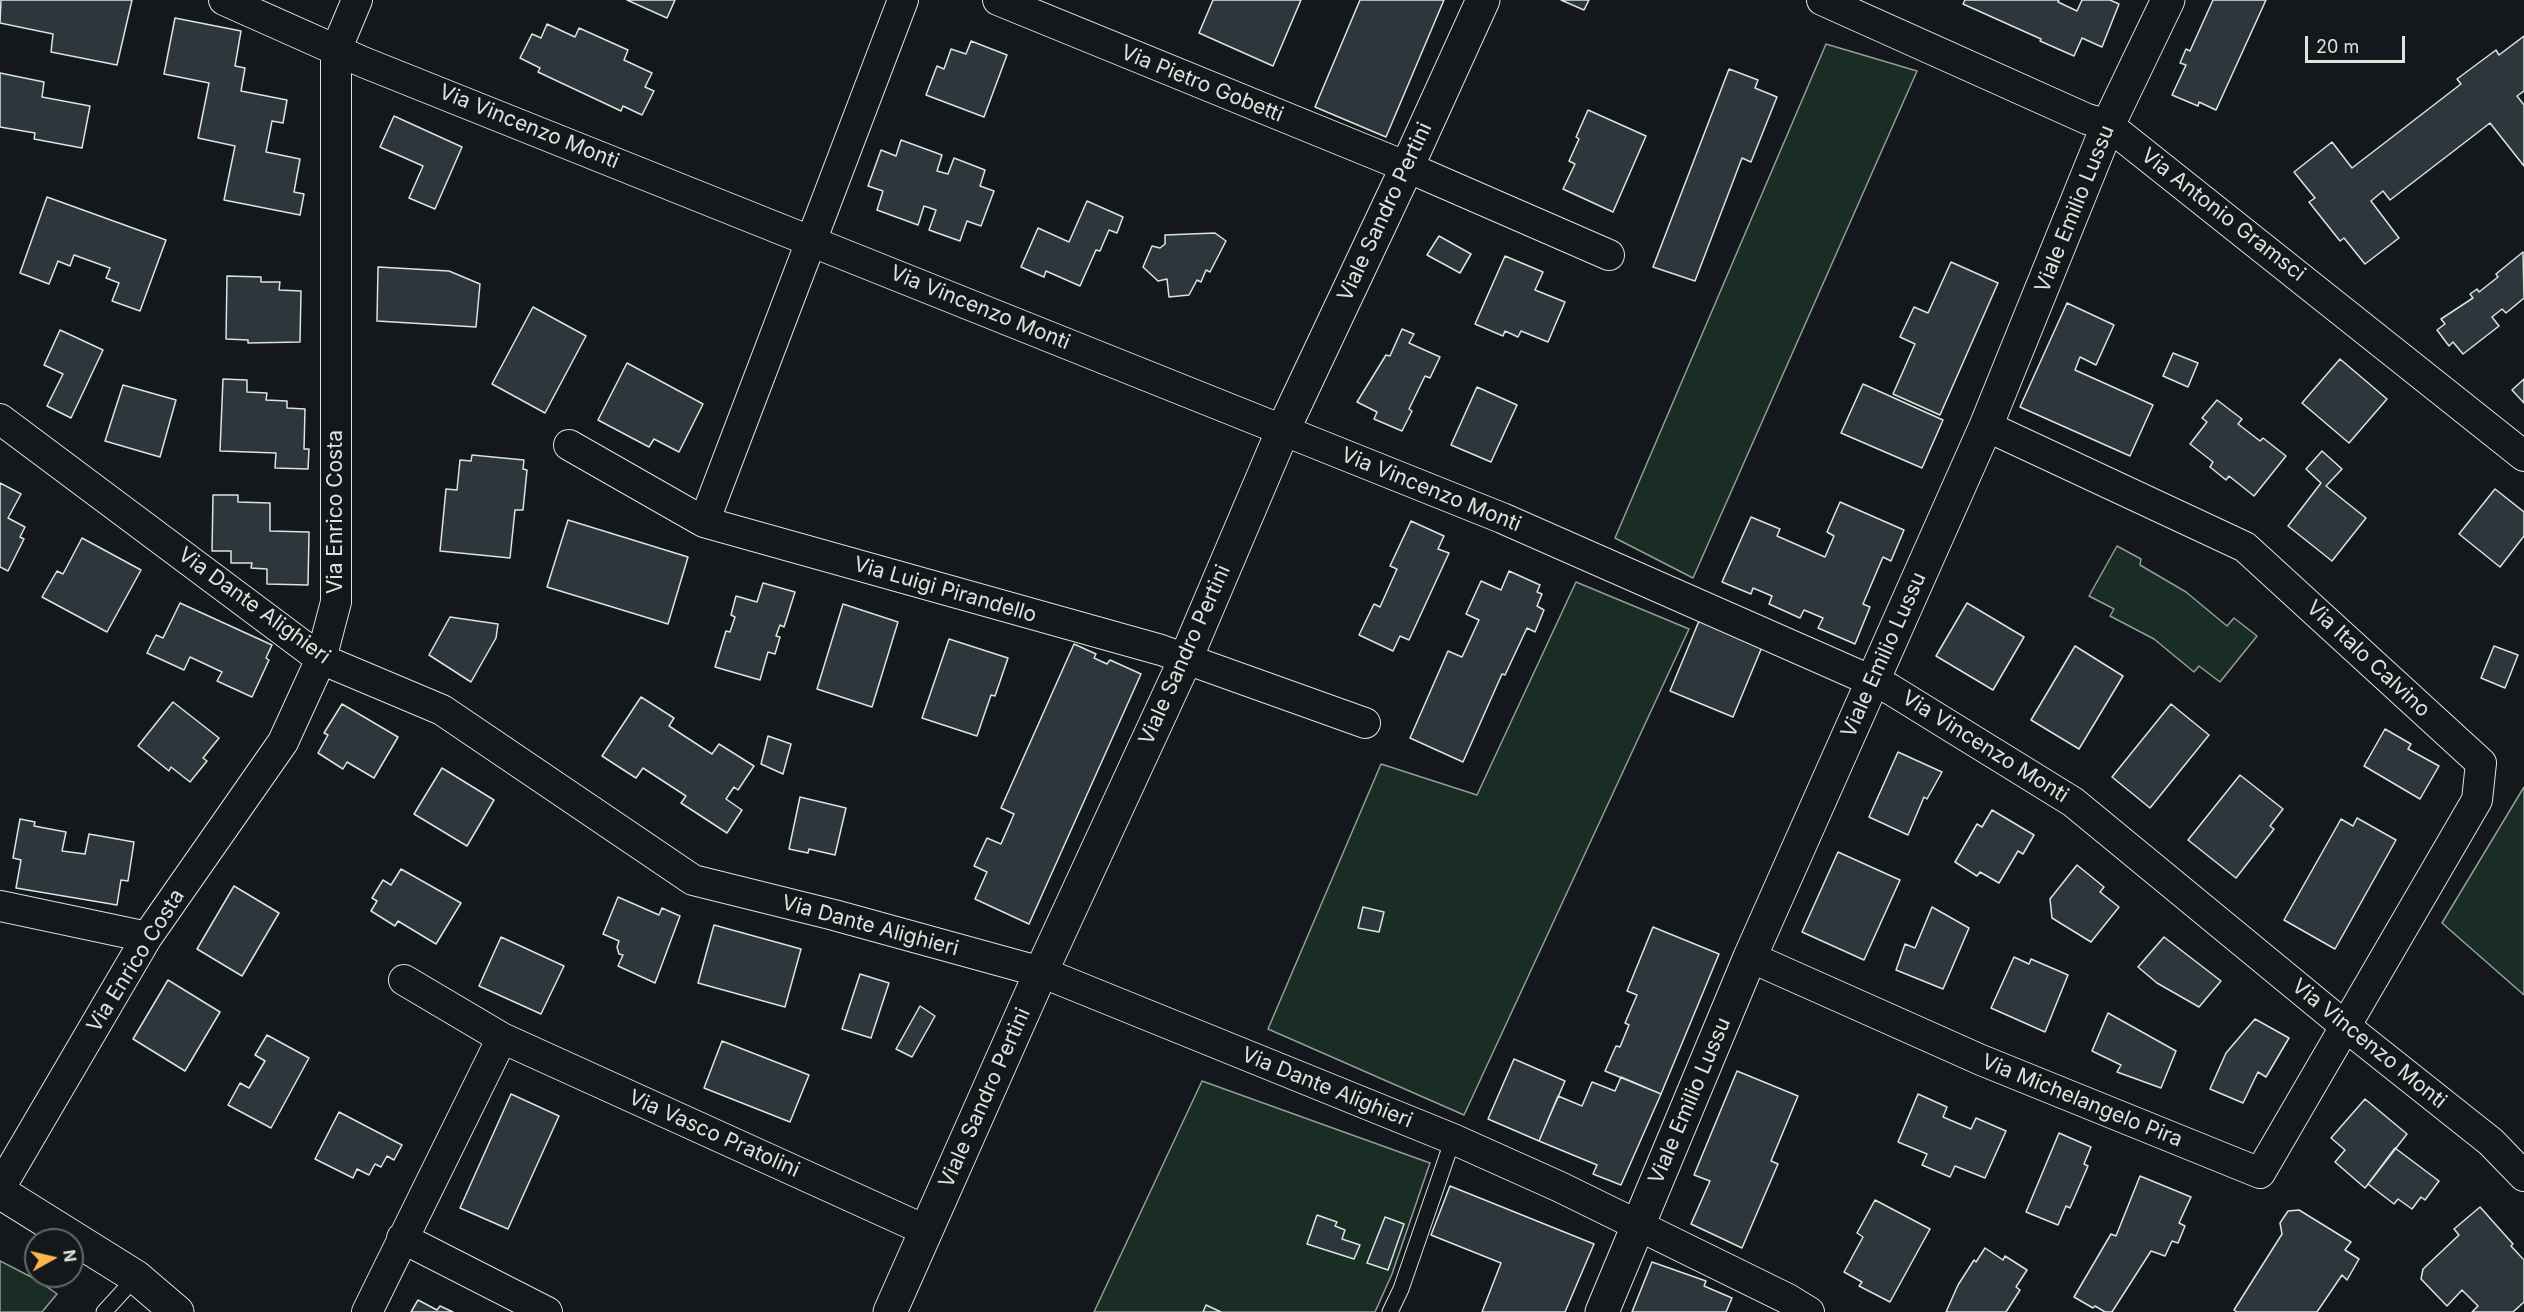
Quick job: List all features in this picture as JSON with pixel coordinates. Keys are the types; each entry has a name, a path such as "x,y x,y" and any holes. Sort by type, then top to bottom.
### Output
{"street":[{"name":"Via Vincenzo Monti","path":"224,0 336,50 1502,518 1890,689 2073,802 2345,1026 2491,1142 2524,1176"},
{"name":"Via Enrico Costa","path":"0,1190 147,937 283,742 321,659 336,602 336,50 357,0"},
{"path":"704,522 903,0"},
{"name":"Via Pietro Gobetti","path":"998,0 1407,167 1609,255"},
{"name":"Viale Sandro Pertini","path":"890,1312 1041,972 1186,658 1283,430 1483,0"},
{"name":"Via Antonio Gramsci","path":"1822,0 2087,119 2108,125 2524,456"},
{"name":"Viale Emilio Lussu","path":"1602,1312 1750,957 1986,426 2108,125 2168,0"},
{"name":"Via Dante Alighieri","path":"0,419 321,659 442,710 693,880 834,915 1041,972 1453,1139 1560,1187 1637,1227 1788,1299 1809,1312"},
{"name":"Via Italo Calvino","path":"1986,426 2246,547 2481,763 2477,800 2345,1026"},
{"name":"Via Luigi Pirandello","path":"569,445 704,522 1186,658 1365,723"},
{"path":"0,906 147,937"},
{"name":"Via Michelangelo Pira","path":"1750,957 1981,1060 2260,1173 2345,1026"},
{"name":"Via Vasco Pratolini","path":"405,980 502,1038 927,1231"},
{"path":"367,1312 502,1038"},
{"path":"0,1190 136,1277 177,1312"},
{"path":"402,1238 547,1312"}],"lane":[{"path":"1390,1312 1401,1289 1453,1139"},
{"path":"104,1312 136,1277"}],"green space":[{"path":"1826,44 1917,71 1693,578 1615,538"},
{"path":"2117,546 2141,559 2140,565 2186,592 2227,626 2234,618 2257,636 2220,682 2199,666 2194,672 2154,639 2110,616 2114,609 2089,596"},
{"path":"1576,582 1689,629 1464,1115 1268,1029 1381,764 1477,795"},
{"path":"2524,787 2524,995 2442,923"},
{"path":"1202,1081 1430,1163 1392,1274 1375,1312 1094,1312"},
{"path":"0,1261 24,1273 24,1288 49,1288 57,1294 42,1312 0,1312"}],"building":[{"path":"1,0 132,0 117,65 51,52 53,34 0,23"},
{"path":"627,0 675,0 667,18"},
{"path":"1213,0 1301,0 1273,66 1199,33"},
{"path":"1360,0 1444,0 1386,137 1315,107"},
{"path":"1561,0 1589,0 1584,10"},
{"path":"1965,0 2059,0 2058,2 2077,11 2082,0 2110,0 2119,4 2102,47 2082,38 2074,56 1963,4"},
{"path":"2213,0 2266,0 2216,110 2199,102 2198,106 2172,95 2186,65 2180,63 2186,49 2190,51"},
{"path":"175,18 241,31 235,66 245,68 241,91 287,100 283,123 272,121 266,152 300,159 294,192 304,194 300,215 224,200 235,146 198,138 209,83 164,74"},
{"path":"547,24 575,37 579,28 628,50 624,60 652,73 645,87 654,91 642,115 623,106 621,111 538,72 540,68 520,58 532,34 541,38"},
{"path":"2524,36 2524,91 2517,96 2524,105 2524,166 2490,123 2390,200 2383,191 2371,201 2399,238 2365,264 2344,238 2340,241 2309,202 2315,198 2294,172 2332,142 2352,168 2461,84 2457,79 2496,50 2499,55"},
{"path":"971,41 1007,55 984,117 926,95 937,66 944,69 951,49 966,54"},
{"path":"1729,69 1758,80 1755,88 1777,97 1751,162 1742,158 1695,281 1653,267"},
{"path":"0,73 44,82 42,97 90,106 82,148 34,139 35,133 0,127"},
{"path":"1588,110 1646,136 1613,212 1563,189 1575,164 1569,161 1579,139 1576,137"},
{"path":"394,116 462,147 435,209 409,198 423,166 380,147"},
{"path":"901,140 942,155 937,171 948,174 954,158 985,170 980,186 994,191 981,226 967,221 960,241 929,230 936,210 924,206 918,225 877,210 883,191 868,186 881,150 896,156"},
{"path":"47,197 166,240 140,311 112,301 119,283 106,278 110,268 74,255 70,266 58,261 49,284 20,273"},
{"path":"1087,201 1123,217 1117,233 1109,230 1100,251 1096,250 1080,286 1046,271 1044,277 1021,267 1038,228 1069,242"},
{"path":"1215,233 1226,241 1210,272 1206,270 1201,282 1197,280 1189,295 1169,297 1167,279 1158,281 1143,267 1152,246 1160,248 1165,244 1165,235"},
{"path":"1439,236 1471,254 1460,273 1427,255"},
{"path":"2523,252 2524,298 2506,313 2502,309 2492,317 2499,326 2463,354 2453,342 2449,346 2437,330 2445,324 2441,319 2473,298 2470,294 2477,289 2479,292 2498,277 2496,274"},
{"path":"1505,256 1543,272 1535,290 1565,302 1548,342 1521,331 1518,337 1505,331 1503,336 1475,324"},
{"path":"1951,262 1998,283 1940,415 1893,394 1915,344 1900,337 1914,307 1928,313"},
{"path":"378,267 449,271 480,284 476,327 377,321"},
{"path":"227,276 261,277 261,282 280,282 279,290 301,291 300,342 248,343 248,340 226,339"},
{"path":"2067,303 2114,325 2096,365 2080,357 2075,370 2153,405 2130,456 2020,407"},
{"path":"533,307 586,336 545,413 492,384"},
{"path":"1402,329 1414,334 1409,343 1440,357 1430,378 1425,376 1409,409 1412,411 1402,431 1374,419 1377,412 1357,402 1386,355 1390,356"},
{"path":"60,330 103,350 71,418 47,406 63,374 44,365"},
{"path":"2173,353 2198,363 2188,387 2163,376"},
{"path":"2340,359 2387,399 2349,443 2302,403"},
{"path":"627,363 703,404 679,452 654,439 649,447 598,420"},
{"path":"223,379 247,380 247,392 267,393 266,400 287,401 287,408 305,409 304,449 309,449 308,469 275,468 276,453 220,451"},
{"path":"2524,379 2524,403 2512,390"},
{"path":"1863,384 1943,420 1922,468 1841,433"},
{"path":"123,385 176,400 160,457 105,441"},
{"path":"1477,387 1517,405 1491,462 1451,445"},
{"path":"2217,400 2242,419 2238,424 2260,441 2263,438 2286,456 2254,496 2229,476 2226,480 2210,467 2213,462 2190,444 2207,422 2202,418"},
{"path":"2322,451 2342,469 2326,486 2366,518 2332,561 2288,526 2321,483 2306,469"},
{"path":"472,455 524,460 523,469 527,470 523,510 515,510 510,558 440,551 446,489 457,490 460,460 471,461"},
{"path":"0,483 21,494 8,518 25,527 20,537 24,539 8,571 0,567"},
{"path":"2495,489 2524,512 2524,536 2500,567 2459,534"},
{"path":"213,495 238,495 238,502 270,503 270,531 309,532 308,585 267,584 267,569 251,568 252,563 231,563 231,551 212,551"},
{"path":"1840,502 1904,530 1891,561 1883,557 1863,604 1870,607 1855,644 1818,628 1823,618 1804,610 1800,618 1769,604 1772,596 1753,588 1751,594 1722,582 1751,517 1780,529 1777,536 1825,557 1834,536 1827,532"},
{"path":"568,520 688,557 668,624 547,587"},
{"path":"1411,521 1444,536 1438,549 1449,553 1409,640 1400,636 1393,651 1359,635 1374,604 1380,607 1397,569 1390,566"},
{"path":"82,538 141,570 107,632 42,597 57,571 63,574"},
{"path":"1509,571 1540,585 1537,592 1542,594 1537,606 1544,610 1535,632 1527,628 1505,675 1502,674 1463,762 1410,738 1448,651 1462,657 1479,620 1466,614 1481,581 1501,590"},
{"path":"763,583 795,592 784,627 780,625 776,636 780,637 775,654 768,652 760,680 715,667 726,631 730,632 735,617 731,615 736,596 757,602"},
{"path":"180,603 272,645 266,658 269,660 252,697 217,681 222,672 190,657 184,670 147,653 156,635 163,638"},
{"path":"1967,603 2024,637 1993,690 1936,656"},
{"path":"843,604 898,622 872,707 817,689"},
{"path":"450,617 498,624 496,638 471,682 429,655"},
{"path":"1699,621 1762,647 1733,717 1670,691"},
{"path":"949,639 1008,658 995,696 991,695 977,736 922,718"},
{"path":"1074,644 1096,654 1094,658 1107,664 1110,660 1141,674 1029,924 975,899 987,872 974,866 987,838 1001,844 1014,814 1001,808"},
{"path":"2075,646 2123,676 2079,749 2031,720"},
{"path":"2494,646 2518,655 2505,688 2481,678"},
{"path":"641,697 674,718 669,726 712,754 719,744 754,766 738,790 734,787 726,799 742,810 727,833 681,803 686,796 643,768 636,778 602,756"},
{"path":"173,702 219,738 203,758 207,761 190,782 171,767 169,771 138,746"},
{"path":"342,704 398,737 374,778 347,762 343,769 318,753 328,735 324,733"},
{"path":"2171,704 2209,735 2150,808 2112,777"},
{"path":"2385,729 2411,744 2408,749 2439,766 2420,799 2364,766"},
{"path":"768,736 791,744 783,774 761,764"},
{"path":"1898,752 1942,772 1927,799 1924,797 1908,835 1869,817"},
{"path":"442,768 494,800 467,846 414,814"},
{"path":"2240,775 2283,809 2270,826 2274,829 2236,878 2188,840"},
{"path":"800,797 846,808 835,855 809,849 808,853 789,849"},
{"path":"1992,810 2034,835 2023,854 2018,851 1999,883 1980,872 1977,876 1955,862 1977,824 1982,827"},
{"path":"2357,818 2396,840 2335,949 2284,920 2341,819 2353,826"},
{"path":"20,819 35,822 34,826 66,832 62,851 85,854 89,834 134,842 128,881 121,880 117,905 16,888 21,860 13,858"},
{"path":"1838,852 1900,880 1864,960 1802,932"},
{"path":"2077,865 2104,887 2100,892 2119,907 2091,942 2052,918 2050,899"},
{"path":"401,869 461,903 436,944 398,921 395,926 371,911 377,901 372,898 383,880 391,885"},
{"path":"234,886 279,913 242,976 197,949"},
{"path":"618,897 659,915 662,908 680,916 655,983 618,966 623,955 619,954 617,947 619,941 603,934"},
{"path":"1363,907 1384,912 1379,932 1358,928"},
{"path":"1932,907 1969,928 1943,989 1896,970 1905,944 1915,948"},
{"path":"714,925 801,949 785,1007 698,983"},
{"path":"1653,927 1719,954 1661,1094 1605,1071 1616,1046 1620,1047 1629,1025 1625,1023 1637,995 1627,991"},
{"path":"501,937 564,966 541,1014 479,986"},
{"path":"2164,937 2221,981 2199,1007 2157,983 2138,967"},
{"path":"2014,957 2029,964 2031,959 2068,975 2045,1032 1991,1008"},
{"path":"860,974 889,983 871,1038 842,1029"},
{"path":"168,980 220,1012 185,1071 133,1039"},
{"path":"920,1006 935,1016 912,1057 896,1049"},
{"path":"2108,1013 2176,1051 2161,1088 2117,1072 2121,1065 2092,1051"},
{"path":"2255,1019 2289,1038 2266,1077 2258,1072 2243,1103 2210,1089 2226,1053"},
{"path":"267,1035 309,1058 271,1128 228,1105 240,1083 249,1088 265,1061 255,1055"},
{"path":"722,1041 809,1075 790,1122 704,1088"},
{"path":"1514,1059 1565,1081 1539,1141 1488,1119"},
{"path":"1737,1071 1798,1096 1771,1161 1778,1164 1742,1248 1691,1224 1710,1181 1694,1175"},
{"path":"1621,1077 1661,1094 1621,1185 1593,1174 1597,1165 1539,1141 1558,1096 1582,1106 1592,1082 1615,1091"},
{"path":"511,1094 559,1116 508,1229 460,1208"},
{"path":"1918,1094 1947,1107 1943,1117 1971,1129 1976,1118 2006,1131 1985,1178 1955,1166 1950,1177 1922,1165 1927,1154 1898,1142"},
{"path":"2365,1099 2407,1134 2365,1188 2335,1162 2345,1150 2331,1138"},
{"path":"339,1112 402,1145 394,1160 387,1156 381,1167 375,1164 369,1175 357,1169 353,1178 315,1159"},
{"path":"2059,1133 2091,1147 2084,1164 2088,1166 2070,1208 2066,1206 2058,1225 2026,1212"},
{"path":"2395,1148 2439,1181 2425,1200 2421,1197 2412,1209 2398,1199 2394,1204 2368,1184"},
{"path":"2140,1176 2191,1197 2179,1223 2185,1226 2178,1243 2172,1241 2165,1256 2151,1251 2112,1312 2105,1312 2074,1297 2111,1234 2116,1236"},
{"path":"1450,1186 1594,1244 1565,1312 1482,1312 1501,1263 1431,1235"},
{"path":"1875,1200 1930,1229 1890,1302 1859,1286 1862,1282 1844,1272 1863,1237 1857,1233"},
{"path":"2480,1207 2524,1260 2524,1302 2513,1312 2472,1312 2478,1306 2462,1290 2447,1306 2421,1279 2423,1269 2459,1235 2454,1229"},
{"path":"2299,1210 2351,1242 2345,1250 2359,1259 2347,1280 2342,1275 2317,1312 2237,1312 2234,1310 2282,1234 2280,1223 2288,1211"},
{"path":"1317,1215 1337,1222 1335,1226 1345,1230 1342,1239 1360,1245 1354,1259 1307,1244"},
{"path":"1385,1217 1404,1224 1388,1270 1367,1263"},
{"path":"1985,1248 2003,1260 2005,1256 2027,1270 2016,1287 2020,1290 2006,1312 1946,1312 1958,1285 1974,1260 1976,1262"},
{"path":"1652,1262 1706,1281 1704,1286 1732,1298 1726,1312 1632,1312"},
{"path":"418,1300 437,1310 440,1306 453,1312 411,1312"},
{"path":"1206,1305 1221,1312 1203,1312"}]}
